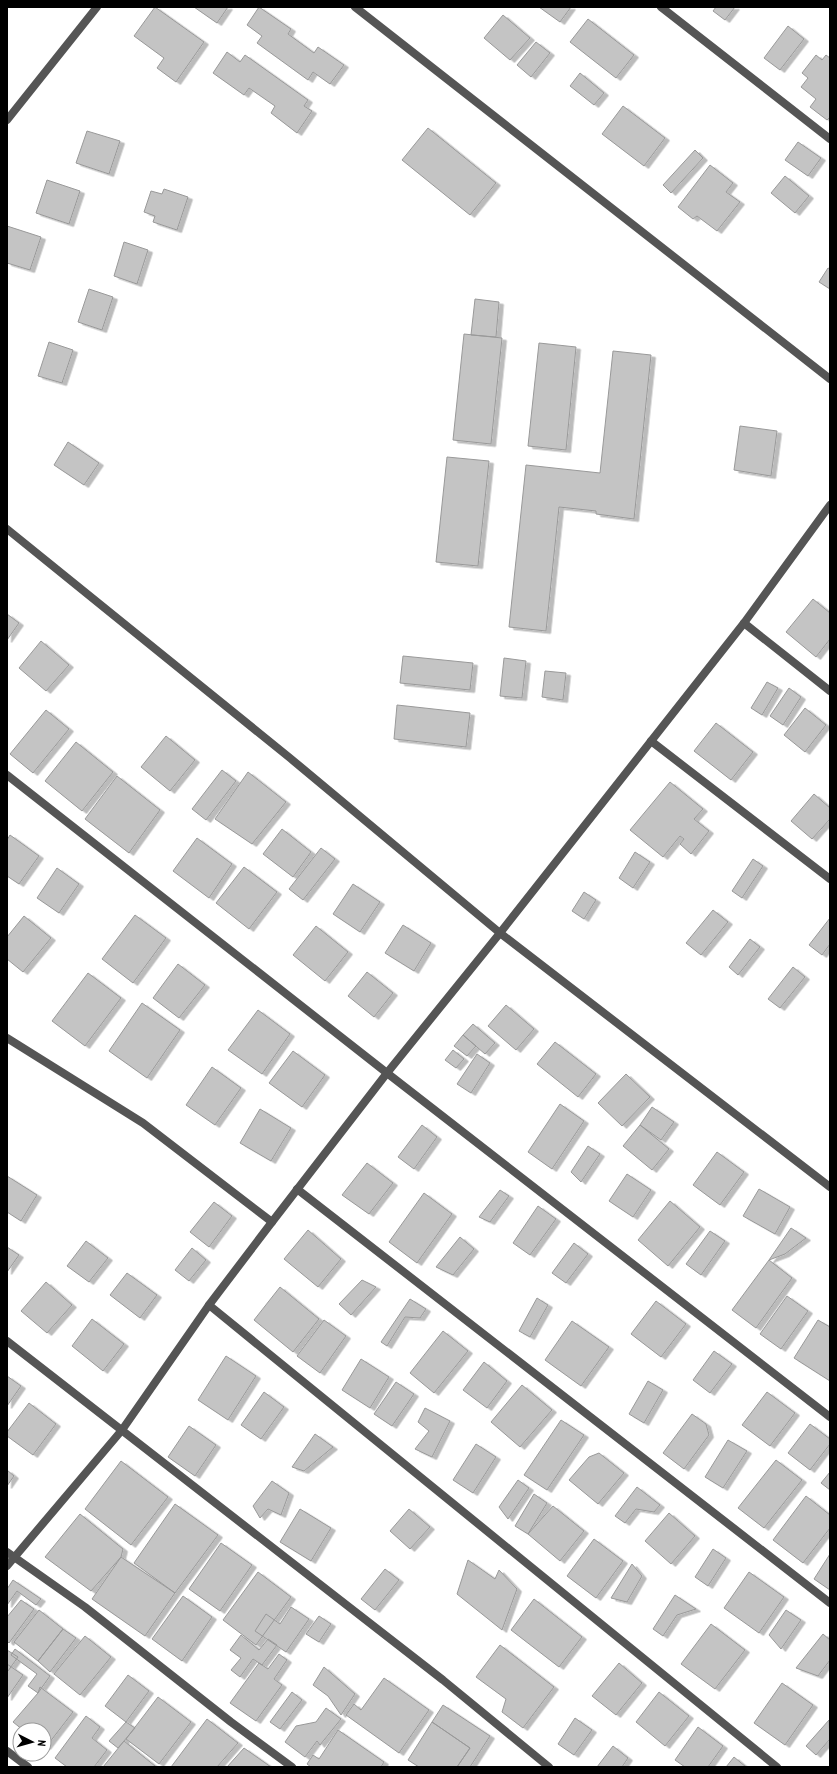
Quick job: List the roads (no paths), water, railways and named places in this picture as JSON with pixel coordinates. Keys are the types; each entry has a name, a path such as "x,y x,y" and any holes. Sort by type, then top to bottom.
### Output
{"street":[{"path":"7,120 97,7"},
{"path":"354,7 830,379"},
{"path":"661,7 830,139"},
{"path":"7,1566 10,1554 122,1430 209,1305 272,1222 387,1074 744,623 829,509"},
{"path":"7,529 290,758 500,933 830,1187"},
{"path":"744,623 830,691"},
{"path":"651,741 830,879"},
{"path":"7,775 387,1074 830,1417"},
{"path":"7,1038 143,1123 272,1222"},
{"path":"297,1190 830,1603"},
{"path":"209,1305 777,1767"},
{"path":"7,1341 443,1680 549,1767"},
{"path":"10,1554 85,1607 230,1722 292,1767"},
{"path":"7,1751 28,1767"}]}
